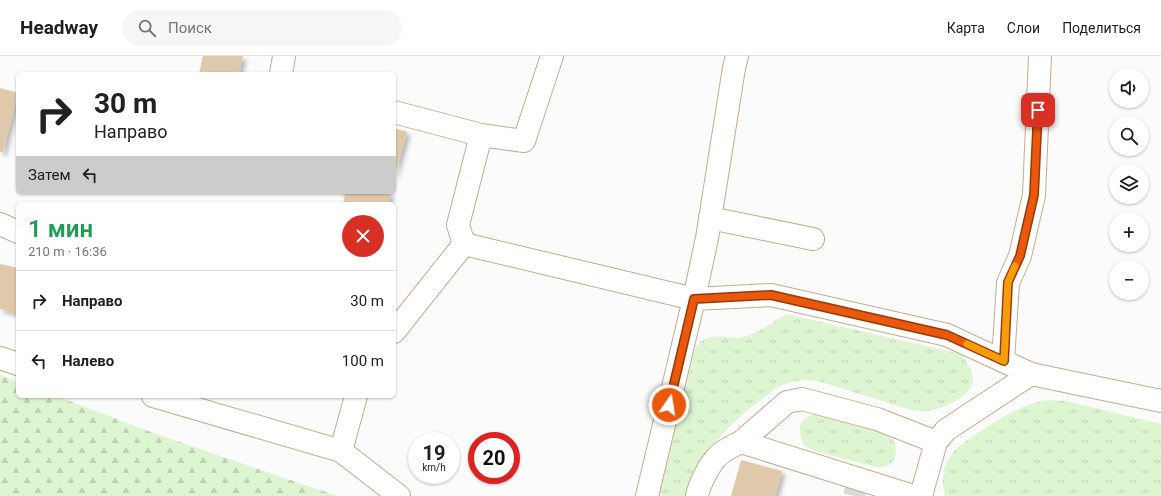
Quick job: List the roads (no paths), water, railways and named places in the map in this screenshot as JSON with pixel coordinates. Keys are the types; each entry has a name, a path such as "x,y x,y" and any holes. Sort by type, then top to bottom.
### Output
{"lane":[{"path":"281,72 284,56"},
{"path":"396,113 481,135 524,141 552,56"},
{"path":"647,496 694,299 710,218 734,68 738,56"},
{"path":"1004,361 1008,282 1020,256 1034,195 1040,56"},
{"path":"464,244 458,225 481,135"},
{"path":"710,218 813,239"},
{"path":"0,224 16,231"},
{"path":"464,244 694,299 771,295 947,335 1031,374 1161,401"},
{"path":"396,329 464,244"},
{"path":"0,358 16,363"},
{"path":"921,496 936,442 946,430 1031,374"},
{"path":"160,398 341,451 399,496"},
{"path":"341,451 355,398"},
{"path":"696,496 699,486 716,457 726,449 741,442 787,402 802,399 877,420 936,442"},
{"path":"741,442 913,496"}],"tunnel":[{"path":"854,496 858,479"}]}
